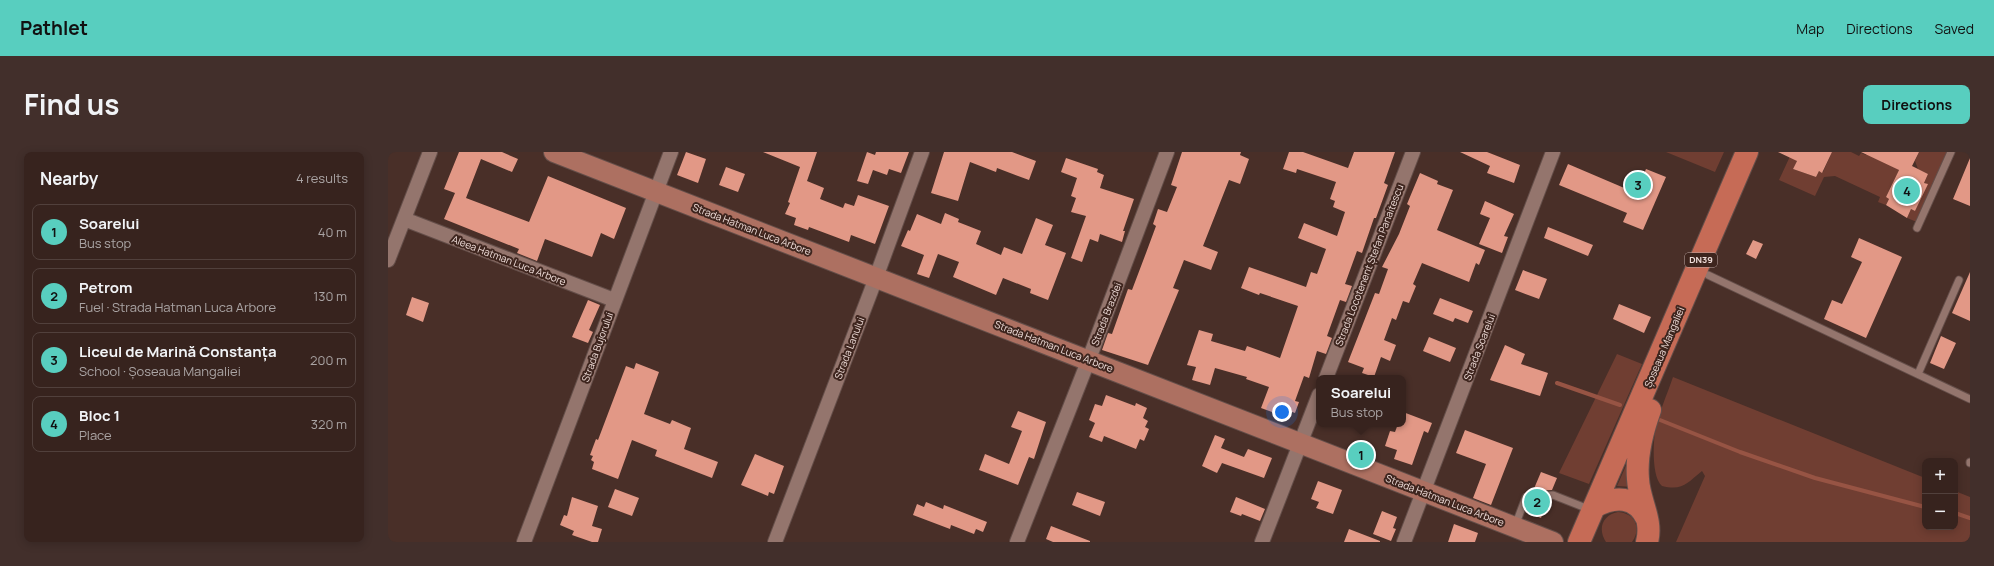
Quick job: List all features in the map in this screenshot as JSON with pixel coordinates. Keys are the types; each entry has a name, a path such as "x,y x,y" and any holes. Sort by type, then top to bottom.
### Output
{"main road":[{"name":"Șoseaua Mangaliei","path":"1579,542 1748,152"},
{"name":"Șoseaua Mangaliei","path":"1648,533 1638,480 1638,466 1642,435 1665,373 1762,152"},
{"name":"DN39","path":"1594,509 1611,500 1619,499 1629,501 1638,506 1644,512 1648,533"}],"street":[{"path":"388,260 430,152"},
{"name":"Strada Hatman Luca Arbore","path":"554,152 1089,359 1553,542"},
{"name":"Strada Bujorului","path":"524,542 671,152"},
{"name":"Strada Lanului","path":"774,542 876,277 922,152"},
{"name":"Strada Brazdei","path":"1017,542 1089,359 1167,152"},
{"name":"Strada Locotenent Ștefan Panaitescu","path":"1327,375 1413,152"},
{"name":"Strada Soarelui","path":"1404,542 1553,152"},
{"name":"Aleea Hatman Luca Arbore","path":"404,219 614,300"},
{"path":"1262,542 1316,403"}],"lane":[{"path":"1917,228 1951,152"},
{"path":"1708,275 1970,399"},
{"path":"1918,374 1959,280"},
{"path":"1514,527 1526,497 1553,495 1594,509"}],"shaded area":[{"path":"1666,152 1724,152 1715,172"},
{"path":"1792,152 1797,161 1793,169 1816,177 1819,171 1823,172 1832,152 1851,152 1859,156 1861,153 1866,155 1868,152 1899,170 1886,197 1889,199 1886,205 1878,202 1880,197 1835,176 1824,177 1815,196 1779,180"},
{"path":"1919,152 1946,152 1946,155 1917,222 1907,218 1911,209 1915,211 1927,184 1924,183 1928,174 1918,169 1915,161"},
{"path":"1617,354 1642,364 1589,484 1559,473"},
{"path":"1673,377 1922,477 1922,530 1958,530 1958,492 1970,497 1970,542 1676,542 1705,476 1702,471 1680,487 1662,486 1659,482 1655,469 1654,445 1656,426"},
{"path":"1633,450 1634,487 1617,486"},
{"path":"1618,512 1629,515 1635,522 1636,532 1632,542 1606,542 1603,537 1602,527 1605,519"}],"building":[{"path":"459,152 502,152 518,159 512,172 481,159 466,198 529,222 548,176 626,208 614,239 601,233 592,257 545,239 537,261 517,253 519,249 444,219 455,193 444,189"},
{"path":"686,152 706,159 698,183 677,175"},
{"path":"763,152 817,152 807,181 824,188 820,199 843,208 845,203 854,206 858,195 889,206 875,244 851,235 849,242 809,227 808,230 794,225 796,218 785,214 790,203 788,202 800,167"},
{"path":"867,152 875,155 876,152 909,152 901,173 889,169 887,175 873,170 868,184 857,181"},
{"path":"944,152 1012,152 1036,161 1029,180 997,168 996,172 970,162 958,201 931,193"},
{"path":"1182,152 1241,152 1240,155 1249,159 1240,184 1229,180 1203,246 1218,252 1211,270 1184,260 1173,288 1179,290 1148,365 1102,350 1108,333 1112,334 1128,289 1132,290 1156,226 1153,224 1158,209 1167,212 1177,187 1171,185"},
{"path":"1289,152 1303,152 1348,168 1354,152 1395,152 1384,183 1388,185 1376,218 1374,218 1362,253 1357,251 1345,284 1352,286 1346,302 1340,300 1327,336 1332,338 1326,354 1317,351 1309,378 1304,376 1295,401 1299,402 1295,413 1275,406 1272,412 1261,408 1269,387 1246,379 1247,377 1215,368 1210,385 1192,380 1196,367 1187,365 1199,330 1213,334 1211,341 1245,351 1247,346 1280,358 1298,306 1260,293 1259,295 1241,288 1249,267 1306,287 1311,272 1317,274 1326,249 1298,238 1304,223 1337,236 1345,212 1333,207 1335,201 1330,199 1336,182 1297,169 1296,173 1283,169"},
{"path":"1460,152 1487,152 1520,165 1514,183 1487,173 1490,166"},
{"path":"1778,152 1832,152 1822,173 1819,171 1816,177 1793,169 1797,161"},
{"path":"1861,152 1919,152 1912,166 1928,174 1924,183 1928,184 1915,211 1911,209 1907,218 1886,205 1889,199 1886,197 1899,170"},
{"path":"1066,158 1098,169 1097,172 1104,175 1100,188 1134,199 1123,231 1125,231 1122,242 1100,234 1098,242 1090,239 1082,262 1071,258 1086,216 1071,212 1076,198 1071,196 1077,178 1061,172"},
{"path":"1970,158 1970,206 1953,199"},
{"path":"1568,164 1636,193 1646,169 1666,177 1643,230 1623,222 1627,213 1559,185"},
{"path":"726,167 745,174 738,192 719,185"},
{"path":"1420,173 1438,181 1437,184 1453,190 1437,230 1485,250 1479,265 1476,263 1469,282 1422,263 1413,284 1416,286 1409,303 1403,301 1396,320 1392,318 1384,340 1396,345 1390,361 1381,357 1375,375 1368,375 1362,373 1364,368 1348,362 1375,293 1379,294 1388,269 1382,267 1399,234 1410,206 1407,204"},
{"path":"1485,201 1514,214 1504,236 1508,237 1502,253 1479,244 1490,218 1480,214"},
{"path":"945,213 959,219 958,222 981,231 976,244 1001,255 1004,247 1022,254 1036,218 1053,225 1045,245 1066,253 1048,300 1030,293 1031,289 1003,278 996,295 953,277 959,262 938,254 929,278 917,274 924,255 901,246 908,230 910,231 917,214 941,224"},
{"path":"1548,227 1593,245 1588,256 1544,238"},
{"path":"1859,238 1902,257 1866,338 1824,319 1832,300 1842,304 1862,262 1851,257"},
{"path":"1753,240 1763,244 1756,259 1746,254"},
{"path":"1523,270 1547,279 1539,299 1515,290"},
{"path":"1970,272 1970,321 1952,313"},
{"path":"412,297 429,303 423,322 406,315"},
{"path":"1440,298 1473,311 1468,323 1455,318 1453,322 1433,314"},
{"path":"588,300 600,305 589,330 593,332 588,343 572,337"},
{"path":"1619,304 1651,317 1644,333 1613,319"},
{"path":"1941,336 1956,343 1944,369 1930,363"},
{"path":"1429,337 1456,348 1450,362 1423,351"},
{"path":"1505,345 1525,354 1521,364 1548,373 1540,396 1490,380"},
{"path":"636,363 659,372 644,414 670,424 672,420 691,428 684,449 718,462 712,478 655,456 657,450 632,440 618,479 592,469 594,462 591,460 593,456 590,455 596,439 598,440 626,366 634,369"},
{"path":"1106,395 1135,406 1136,403 1147,408 1143,418 1148,421 1145,427 1149,429 1144,441 1140,439 1136,449 1104,436 1102,442 1089,437 1095,423 1089,420 1095,404 1102,406"},
{"path":"1018,411 1046,422 1034,459 1029,457 1018,485 979,470 985,454 1009,464 1022,431 1011,427"},
{"path":"1406,413 1432,423 1428,433 1424,431 1412,465 1394,459 1397,450 1385,446 1390,431 1395,432 1397,427 1406,427"},
{"path":"1465,430 1513,448 1491,505 1473,498 1486,464 1456,453"},
{"path":"1215,435 1225,439 1221,448 1244,457 1248,449 1272,458 1264,478 1222,463 1217,473 1202,466"},
{"path":"755,454 784,466 774,494 769,492 768,496 741,485"},
{"path":"1541,472 1557,478 1552,490 1533,491"},
{"path":"1318,481 1342,490 1333,514 1316,508 1319,502 1311,499"},
{"path":"615,489 639,498 632,516 608,507"},
{"path":"1077,492 1105,502 1100,516 1072,505"},
{"path":"572,497 598,506 592,526 602,529 598,542 592,542 572,535 574,531 560,525 564,515 567,516"},
{"path":"1236,497 1265,509 1260,521 1242,514 1241,516 1230,512"},
{"path":"1548,500 1541,518 1525,512 1530,502"},
{"path":"926,502 943,509 944,505 987,522 983,532 976,529 974,534 951,525 950,529 913,515 917,504 924,507"},
{"path":"1382,511 1397,517 1393,528 1396,529 1391,541 1373,534"},
{"path":"1454,524 1478,533 1475,542 1448,542"},
{"path":"1051,526 1090,542 1053,542 1046,539"},
{"path":"1349,529 1380,541 1380,542 1344,542"}],"waterway":[{"path":"1557,383 1620,405"},
{"path":"1660,420 1740,452 1815,478 1922,506"},
{"path":"1958,514 1970,518"}],"place":[{"name":"Liceul de Marină Constanța","path":"1638,185"},
{"name":"Bloc 1","path":"1907,191"},
{"name":"Soarelui","path":"1361,455"},
{"name":"Petrom","path":"1537,502"}]}
